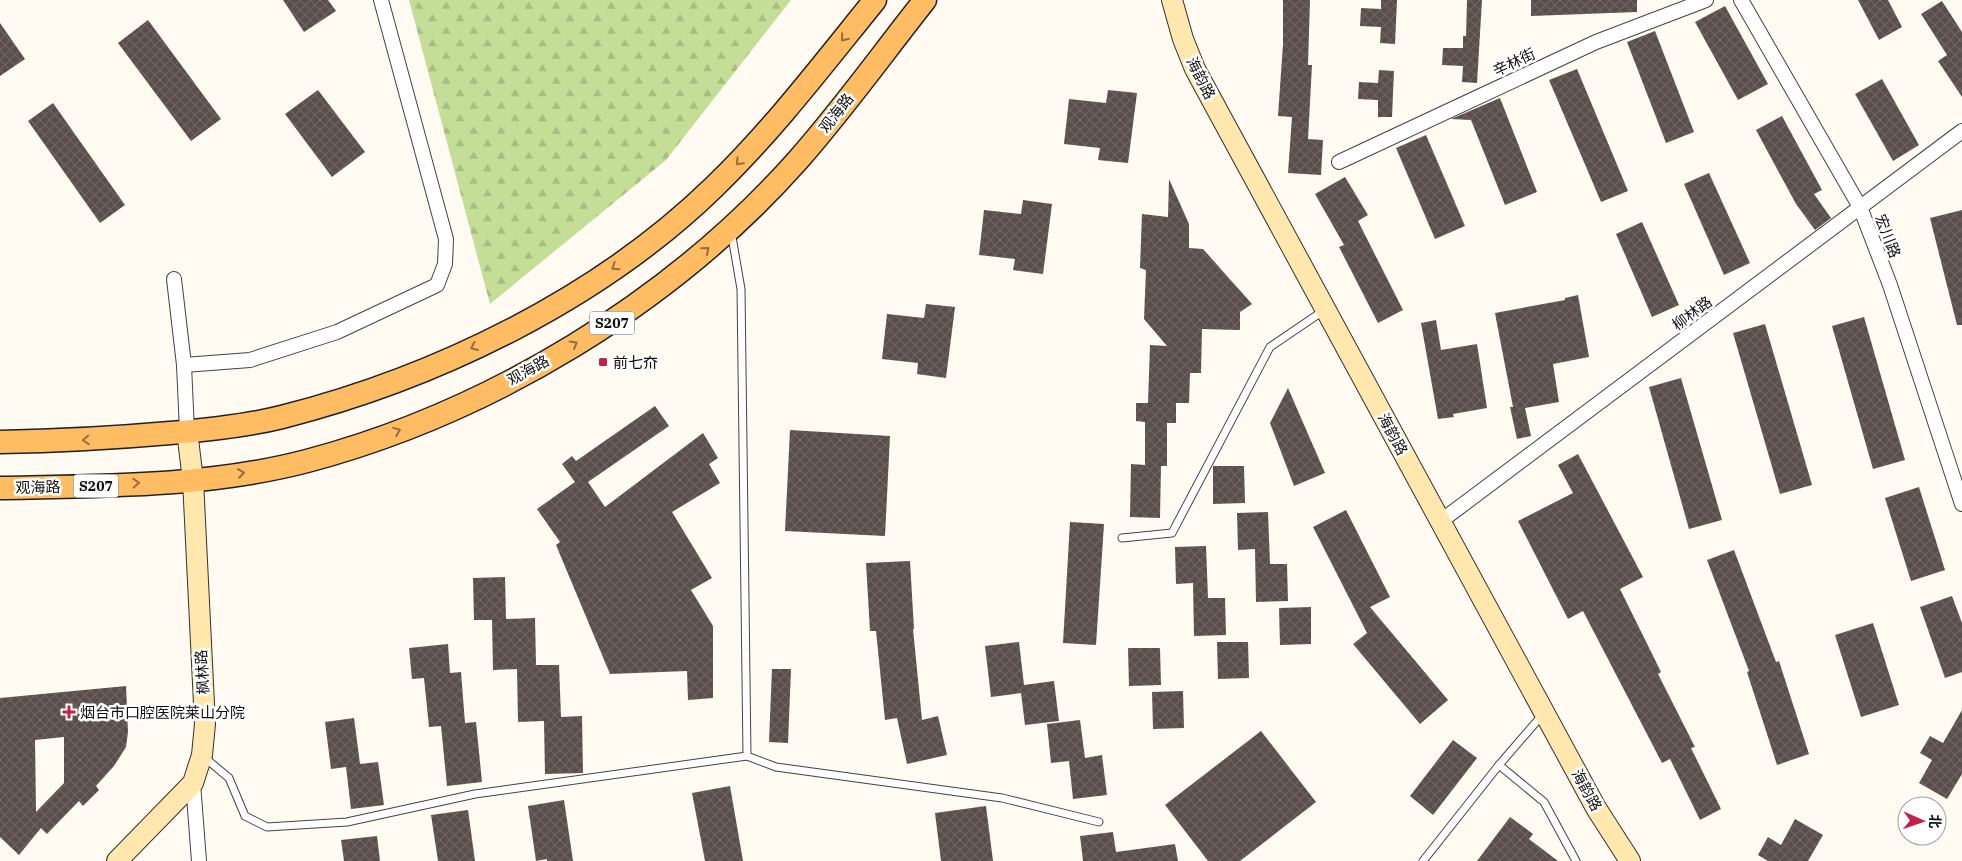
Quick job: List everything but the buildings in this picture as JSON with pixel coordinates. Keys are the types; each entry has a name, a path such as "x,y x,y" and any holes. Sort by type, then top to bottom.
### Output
{"main road":[{"path":"0,442 83,441 187,431 280,418 358,395 419,372 495,338 586,287 650,243 712,188 767,133 875,0"},
{"name":"观海路","path":"0,488 86,486 193,480 246,473 306,461 382,438 449,411 516,378 618,320 663,286 730,229 799,160 925,0"}],"street":[{"path":"184,365 250,360 337,332 438,285 445,264 446,240 381,0"},
{"name":"海韵路","path":"1172,0 1183,39 1195,69 1596,808 1630,861"},
{"name":"辛林街","path":"1340,162 1596,42 1706,0"},
{"name":"宏川路","path":"1741,0 1860,207 1890,285 1962,504"},
{"name":"柳林路","path":"1440,521 1962,131"},
{"path":"174,279 184,365 187,431"},
{"name":"枫林路","path":"116,861 193,783 202,755 204,724 193,480 187,431"},
{"path":"193,783 199,861"}],"lane":[{"path":"730,229 741,289 747,756"},
{"path":"1122,538 1172,533 1270,347 1326,309"},
{"path":"1423,861 1499,765 1545,713"},
{"path":"202,755 229,778 245,816 267,826 347,822 475,794 747,756 776,767 1002,798 1099,822"},
{"path":"1499,765 1544,802 1576,861"}],"green space":[{"path":"409,0 791,0 666,160 490,304"}],"place":[{"name":"前七夼","path":"603,362"},
{"name":"烟台市口腔医院莱山分院","path":"69,712"}]}
